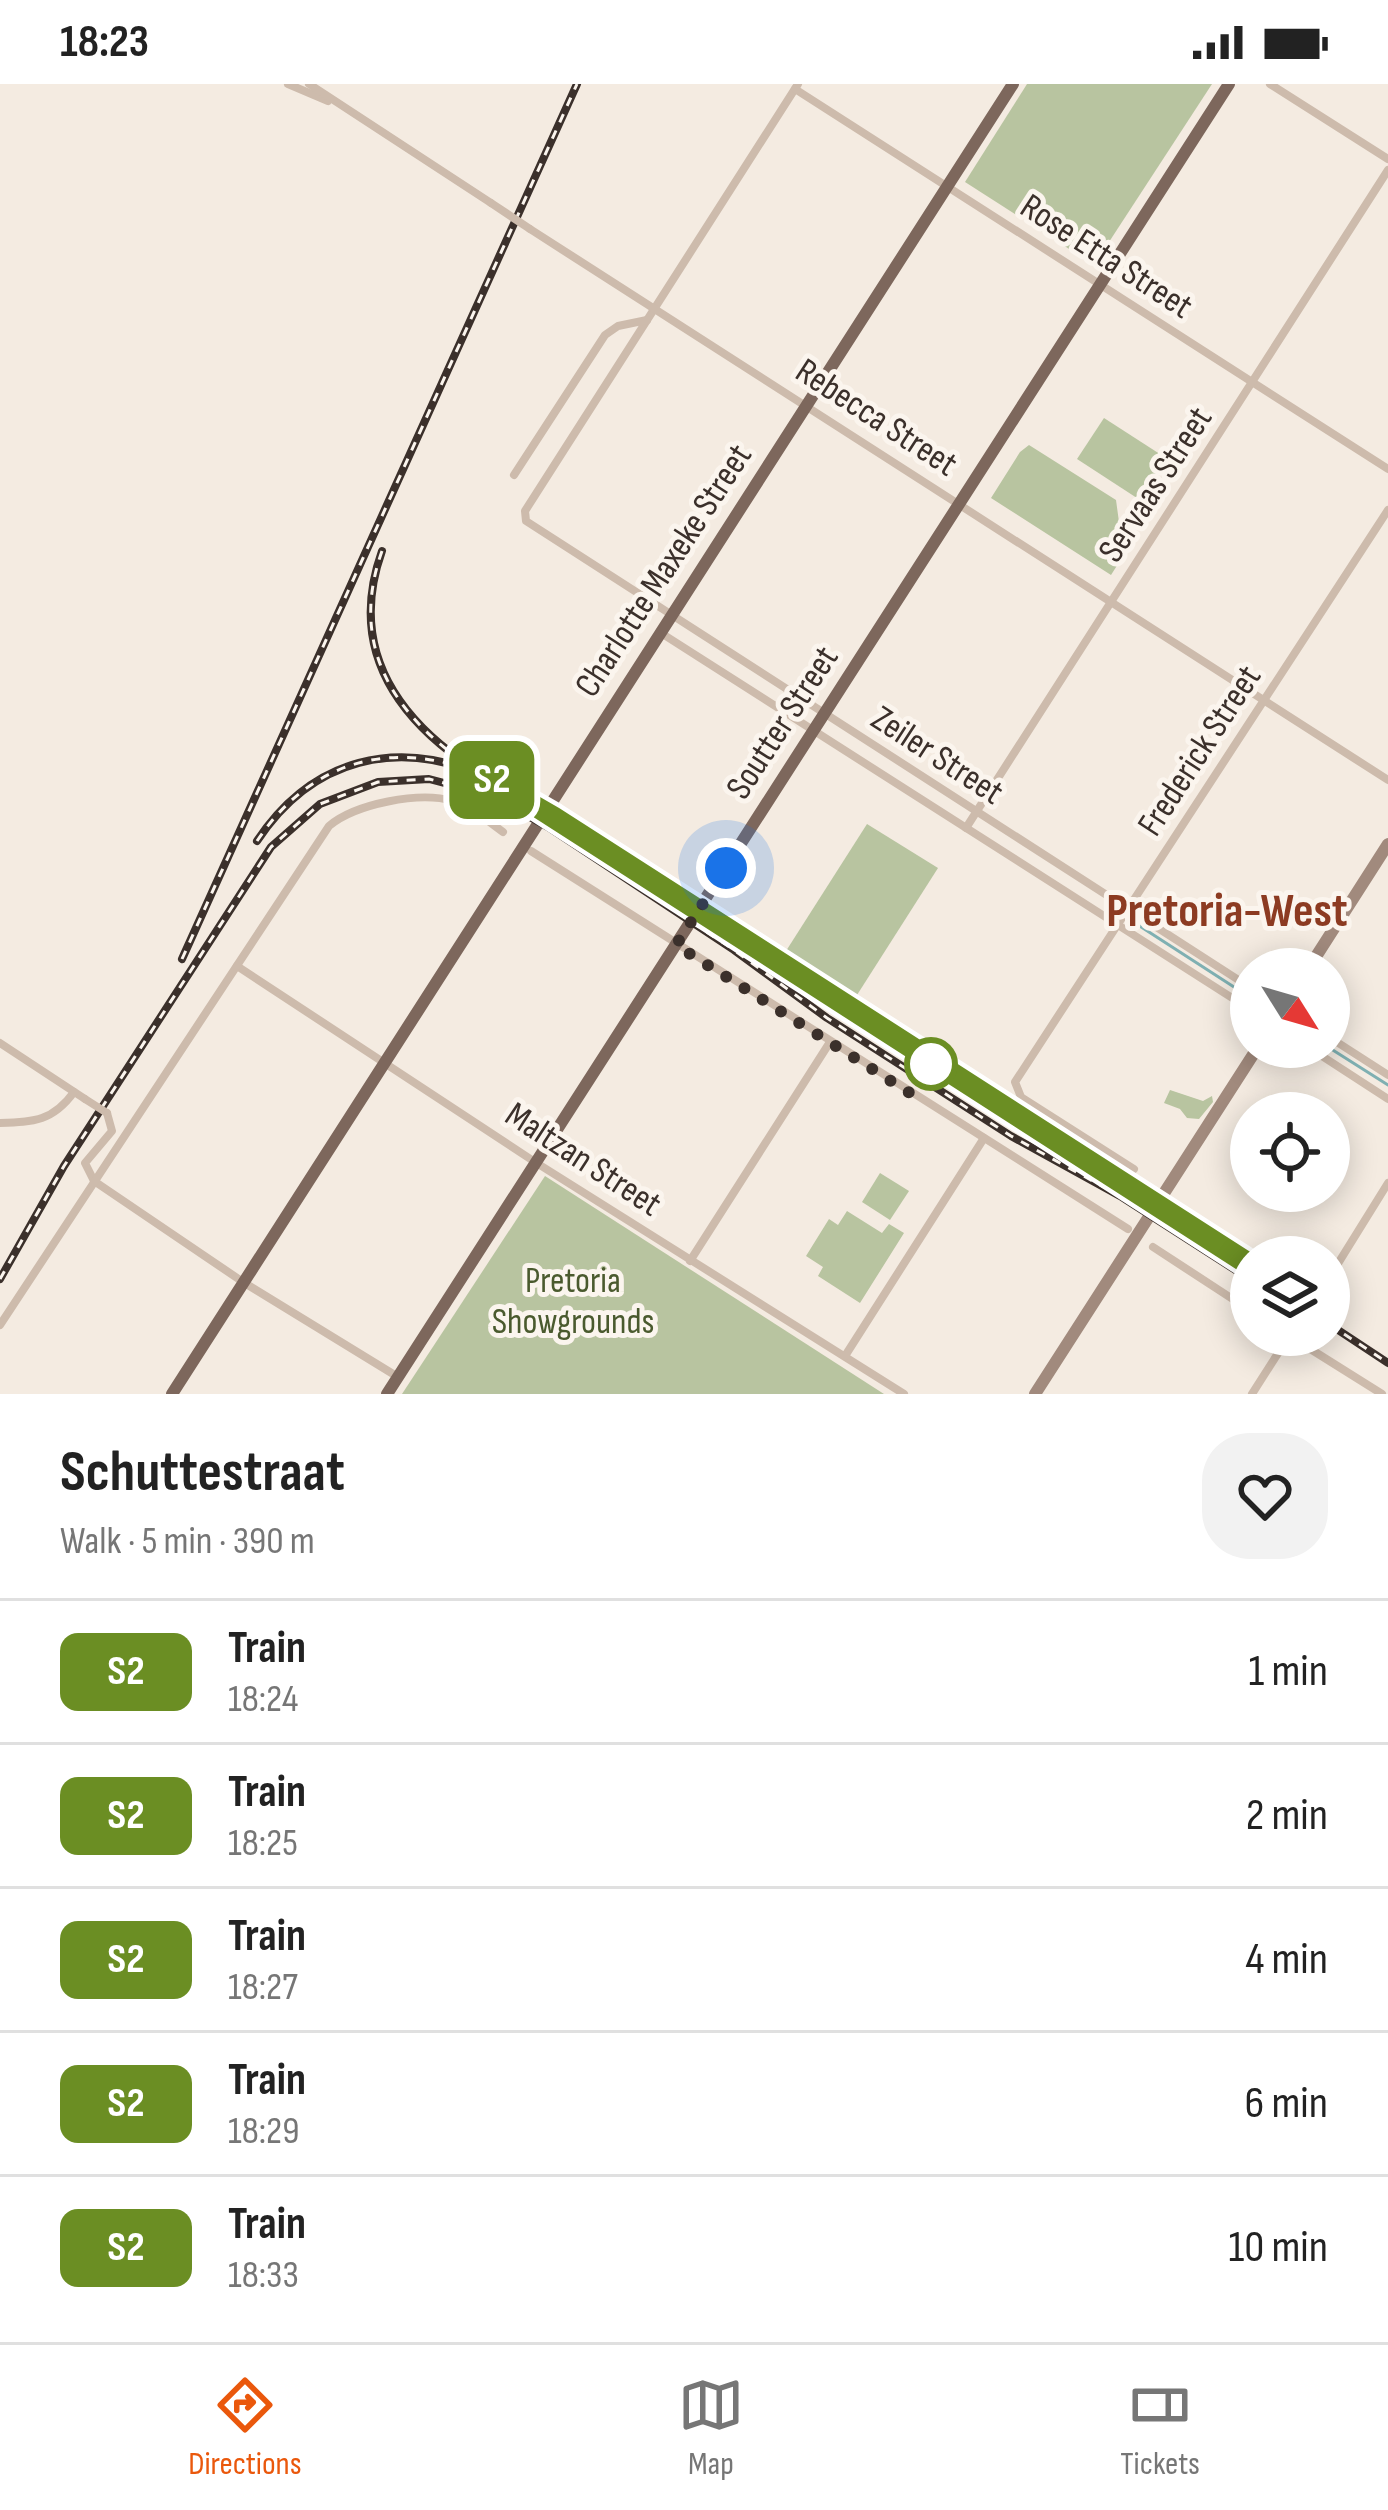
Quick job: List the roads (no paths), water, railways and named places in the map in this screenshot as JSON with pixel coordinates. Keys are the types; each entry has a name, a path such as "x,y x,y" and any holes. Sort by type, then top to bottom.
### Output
{"main road":[{"name":"Charlotte Maxeke Street","path":"172,1394 1012,84"},
{"name":"Soutter Street","path":"387,1394 1229,84"},
{"path":"1321,948 1388,844"},
{"path":"1035,1394 1245,1068"}],"street":[{"name":"Rebecca Street","path":"288,84 335,103"},
{"name":"Rebecca Street","path":"309,84 1388,780"},
{"path":"1270,84 1388,159"},
{"name":"Rose Etta Street","path":"797,87 1388,470"},
{"path":"514,475 605,335 614,327 647,320 797,87"},
{"name":"Servaas Street","path":"966,828 1388,170"},
{"name":"Zeiler Street","path":"647,320 525,511 526,521 1230,975"},
{"name":"Frederick Street","path":"1134,1168 1021,1097 1015,1082 1388,510"},
{"name":"Zeiler Street","path":"660,633 1230,997"},
{"path":"0,1325 329,826 343,816 380,806 451,801 503,832"},
{"path":"531,851 1128,1229"},
{"name":"Maltzan Street","path":"237,966 535,1162 904,1394"},
{"path":"690,1261 830,1042"},
{"path":"0,1043 107,1113 112,1131 85,1163 94,1180 243,1282 398,1377"},
{"path":"1350,1051 1388,1075"},
{"path":"1340,1068 1388,1099"},
{"path":"0,1123 41,1121 63,1107 74,1092"},
{"path":"845,1356 984,1138"},
{"path":"1350,1244 1388,1183"},
{"path":"1153,1247 1230,1297"},
{"path":"1252,1394 1275,1356"},
{"path":"1321,1356 1382,1394"}],"waterway":[{"path":"1135,923 1230,984"},
{"path":"1350,1061 1388,1085"}],"railway":[{"path":"182,959 577,84"},
{"path":"382,551 371,614 383,670 414,719 462,761"},
{"path":"257,841 303,790 359,763 421,758 487,777"},
{"path":"0,1279 64,1166 271,847 320,804 378,782 429,779 490,795 548,827 827,1018 1011,1136 1120,1196 1230,1267"},
{"path":"746,939 1099,1166"},
{"path":"1350,1338 1388,1363"}],"train":[{"name":"S2","path":"1230,1250 491,779 1230,1255"}],"district":[{"name":"Pretoria-West","path":"1227,911"}],"park label":[{"name":"Pretoria Showgrounds","path":"573,1302"}]}
